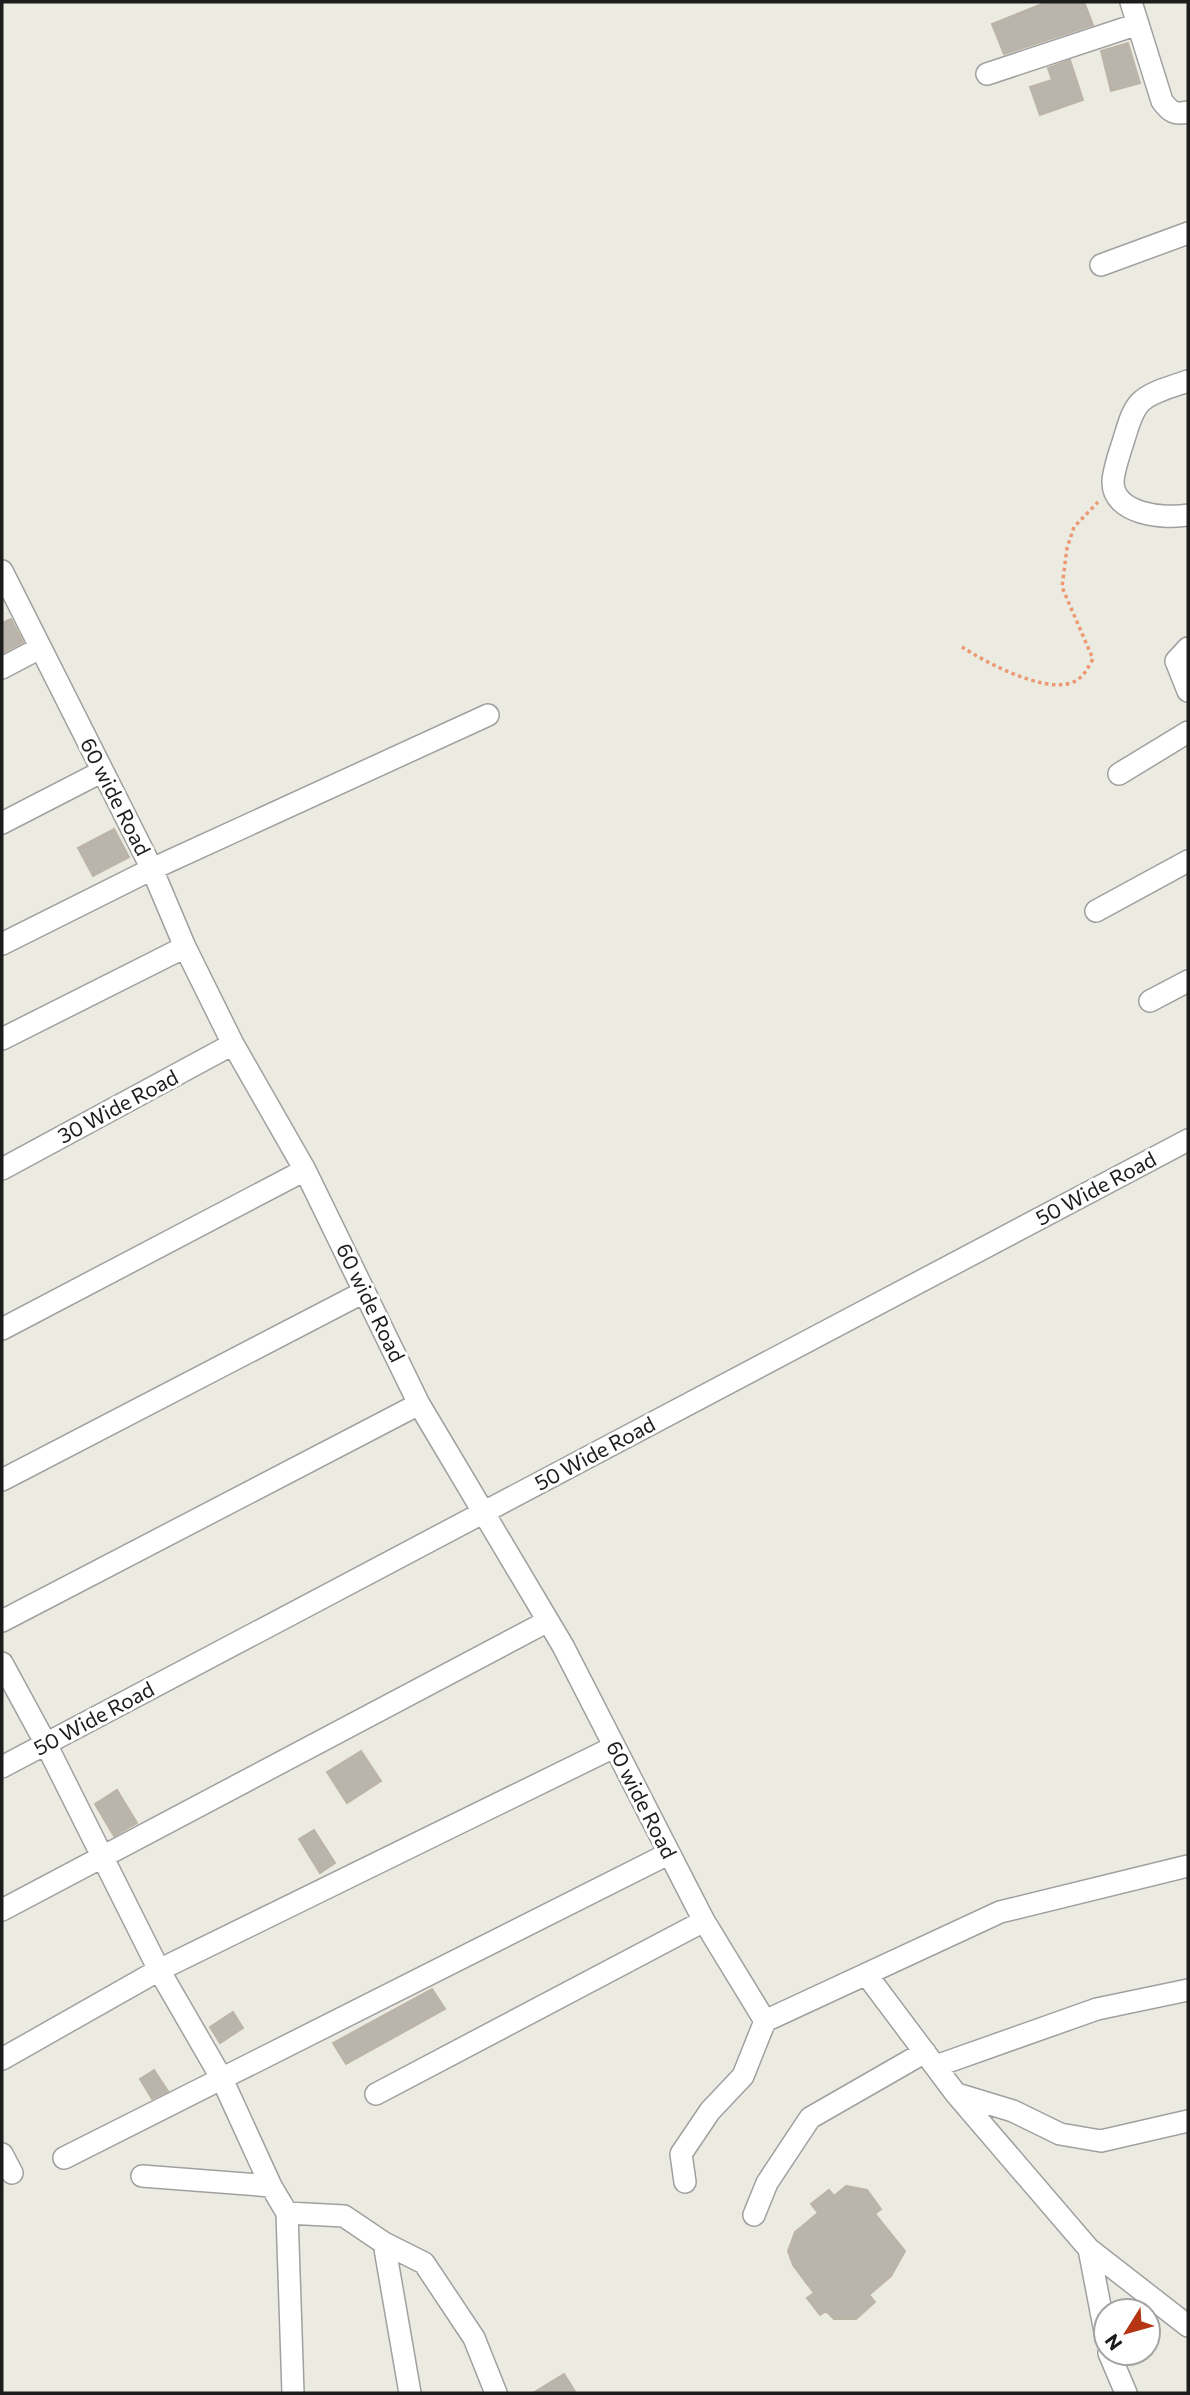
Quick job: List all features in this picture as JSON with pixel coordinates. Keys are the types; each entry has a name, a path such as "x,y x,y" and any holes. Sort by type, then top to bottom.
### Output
{"street":[{"path":"1131,2 1162,101 1169,110 1178,114 1188,112"},
{"path":"987,74 1138,24"},
{"path":"1101,265 1188,233"},
{"path":"1188,381 1142,400 1130,420 1113,480 1115,493 1131,507 1162,518 1188,515"},
{"name":"60 wide Road","path":"2,571 152,869 185,947 233,1044 305,1170 419,1404 548,1621 704,1922 765,2021"},
{"path":"2,668 40,648"},
{"path":"1188,648 1176,661 1188,691"},
{"path":"2,944 152,869 488,715"},
{"path":"1119,774 1188,732"},
{"path":"2,823 101,772"},
{"path":"1096,911 1188,861"},
{"path":"2,1039 185,947"},
{"path":"1150,1001 1188,981"},
{"name":"30 Wide Road","path":"2,1169 233,1044"},
{"name":"50 Wide Road","path":"2,1768 1188,1140"},
{"path":"2,1329 305,1170"},
{"path":"2,1480 364,1292"},
{"path":"2,1621 419,1404"},
{"path":"2,1910 548,1621"},
{"path":"2,1663 46,1744 159,1970 222,2079 271,2186 287,2213 293,2393"},
{"path":"2,2059 159,1970 614,1747"},
{"path":"64,2158 668,1854"},
{"path":"685,2182 681,2154 710,2111 743,2076 765,2021 1000,1912 1188,1866"},
{"path":"376,2094 704,1922"},
{"path":"866,1974 956,2094 1089,2249 1188,2326"},
{"path":"754,2215 767,2182 810,2118 930,2059 1097,2009 1188,1990"},
{"path":"956,2094 1013,2111 1060,2134 1101,2141 1188,2121"},
{"path":"142,2176 271,2186"},
{"path":"287,2213 344,2216 384,2243 424,2263 474,2338 496,2393"},
{"path":"384,2243 410,2393"},
{"path":"1089,2249 1098,2297"},
{"path":"1115,2367 1126,2393"}],"path":[{"path":"962,647 984,661 1023,677 1071,683 1083,676 1093,659 1062,587 1067,548 1074,527 1088,510 1115,493"}],"building":[{"path":"1047,2 1084,2 1093,25 1004,54 992,24"},
{"path":"1128,43 1140,83 1111,91 1101,51"},
{"path":"1070,60 1083,100 1040,115 1030,87 1052,80 1048,68"},
{"path":"11,619 23,642 2,653 2,623"},
{"path":"114,829 129,857 93,876 78,848"},
{"path":"361,1751 381,1781 347,1803 327,1772"},
{"path":"117,1790 137,1823 114,1836 95,1804"},
{"path":"314,1830 335,1863 320,1873 299,1839"},
{"path":"432,1989 445,2009 346,2064 333,2043"},
{"path":"233,2012 243,2028 220,2043 210,2027"},
{"path":"154,2070 168,2091 152,2099 140,2079"},
{"path":"846,2186 867,2190 881,2209 875,2214 905,2251 891,2276 869,2295 875,2302 856,2319 834,2319 826,2311 820,2315 807,2298 814,2293 793,2265 788,2251 795,2232 818,2213 811,2204 829,2190 834,2196"},
{"path":"564,2374 576,2393 533,2393"}]}
